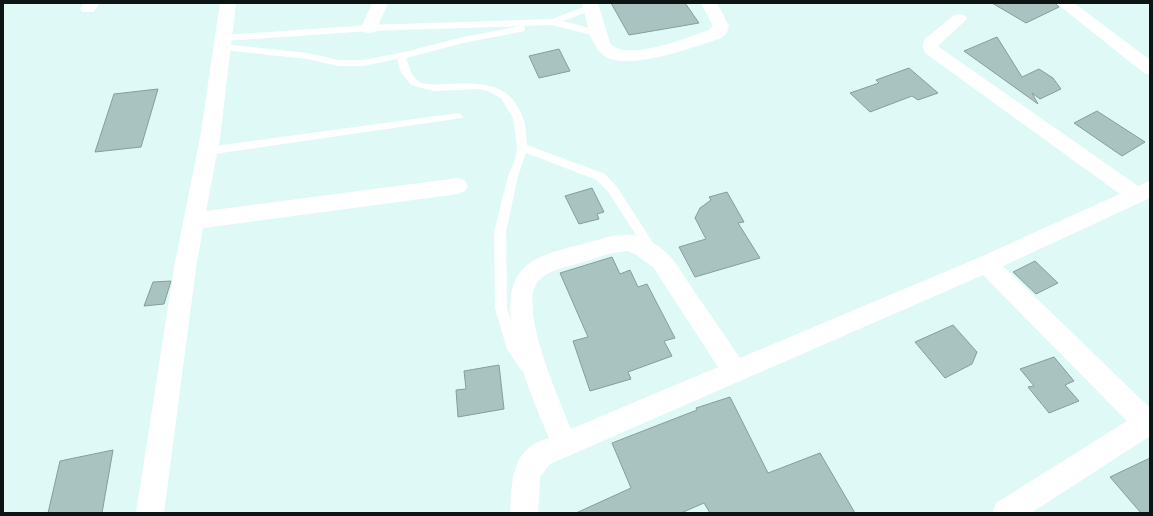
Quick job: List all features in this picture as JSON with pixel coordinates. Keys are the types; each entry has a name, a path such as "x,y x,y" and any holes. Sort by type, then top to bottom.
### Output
{"street":[{"path":"150,513 185,268 208,151 228,3"},
{"path":"369,28 380,3"},
{"path":"591,5 603,45 608,51 618,56 648,54 676,47 715,34 720,30 721,26 709,3"},
{"path":"1064,3 1150,69"},
{"path":"959,19 931,43 931,49 1143,192"},
{"path":"194,222 458,186"},
{"path":"524,513 527,472 541,455 986,264 1143,192"},
{"path":"565,445 531,358 523,316 522,297 524,283 538,268 616,243 635,243 649,249 661,261 735,372"},
{"path":"986,264 1148,422 1006,513"}],"lane":[{"path":"223,42 339,63 362,63 401,56 463,40 552,22 591,5"},
{"path":"223,42 369,28 552,22 584,28 600,34"},
{"path":"401,56 410,79 419,86 434,88 479,86 499,92 511,104 518,118 522,147 520,160 513,176 500,232 501,308 512,345 543,390"},
{"path":"208,151 458,116"},
{"path":"522,147 601,177 613,190 654,255"}],"building":[{"path":"611,3 685,3 699,23 629,35"},
{"path":"992,3 1055,3 1059,7 1026,23"},
{"path":"997,37 1022,77 1039,69 1053,78 1061,89 1040,99 1032,93 1038,104 964,51"},
{"path":"559,49 570,71 539,78 529,56"},
{"path":"909,68 938,93 918,100 912,96 870,112 850,93 879,83 876,80"},
{"path":"158,89 141,147 95,152 114,94"},
{"path":"1097,111 1145,142 1122,156 1074,123"},
{"path":"592,188 604,212 597,214 599,219 579,224 565,196"},
{"path":"727,192 744,222 738,223 760,258 695,277 679,247 706,239 695,218 700,208 711,200 709,197"},
{"path":"612,257 620,274 630,270 638,287 647,284 675,338 664,341 672,356 628,372 631,379 590,391 573,341 588,337 560,273"},
{"path":"1035,261 1058,283 1036,294 1013,272"},
{"path":"171,281 164,304 144,306 153,282"},
{"path":"953,325 977,352 972,364 945,378 915,342"},
{"path":"1054,357 1074,381 1065,385 1079,401 1049,413 1028,387 1034,386 1020,369"},
{"path":"499,365 504,409 458,417 456,390 466,389 464,371"},
{"path":"730,397 768,473 820,453 855,513 710,513 704,503 681,513 576,513 631,488 612,443 697,410 696,408"},
{"path":"113,450 102,513 48,513 60,461"},
{"path":"1150,458 1150,513 1141,513 1110,477"}]}
